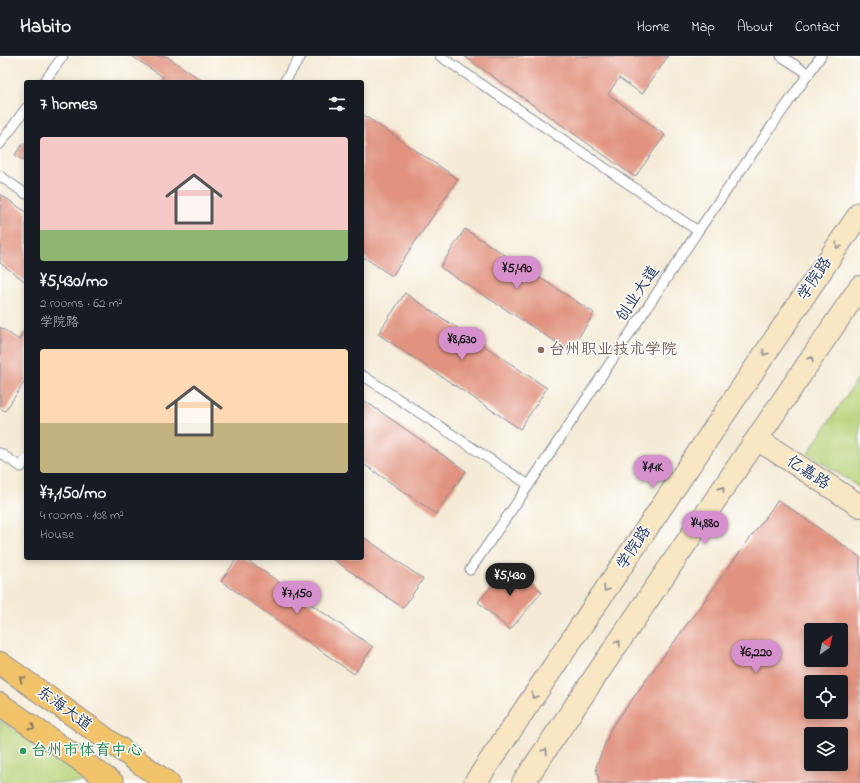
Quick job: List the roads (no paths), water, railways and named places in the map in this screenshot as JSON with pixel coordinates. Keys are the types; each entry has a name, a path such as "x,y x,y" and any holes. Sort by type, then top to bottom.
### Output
{"main road":[{"name":"学院路","path":"475,783 860,213"},
{"path":"523,783 860,287"},
{"name":"亿嘉路","path":"757,439 860,506"},
{"name":"东海大道","path":"0,663 168,783"},
{"name":"东海大道","path":"0,704 113,783"}],"lane":[{"path":"45,80 63,56"},
{"path":"285,80 301,56"},
{"path":"440,56 698,231"},
{"path":"781,56 808,74"},
{"name":"创业大道","path":"470,570 529,485 698,231 821,56"},
{"path":"0,144 24,111"},
{"path":"0,176 24,193"},
{"path":"364,376 529,485"},
{"path":"0,453 21,467 24,462"}],"place":[{"name":"台州职业技术学院","path":"541,350"},
{"name":"台州市体育中心","path":"23,751"}]}
